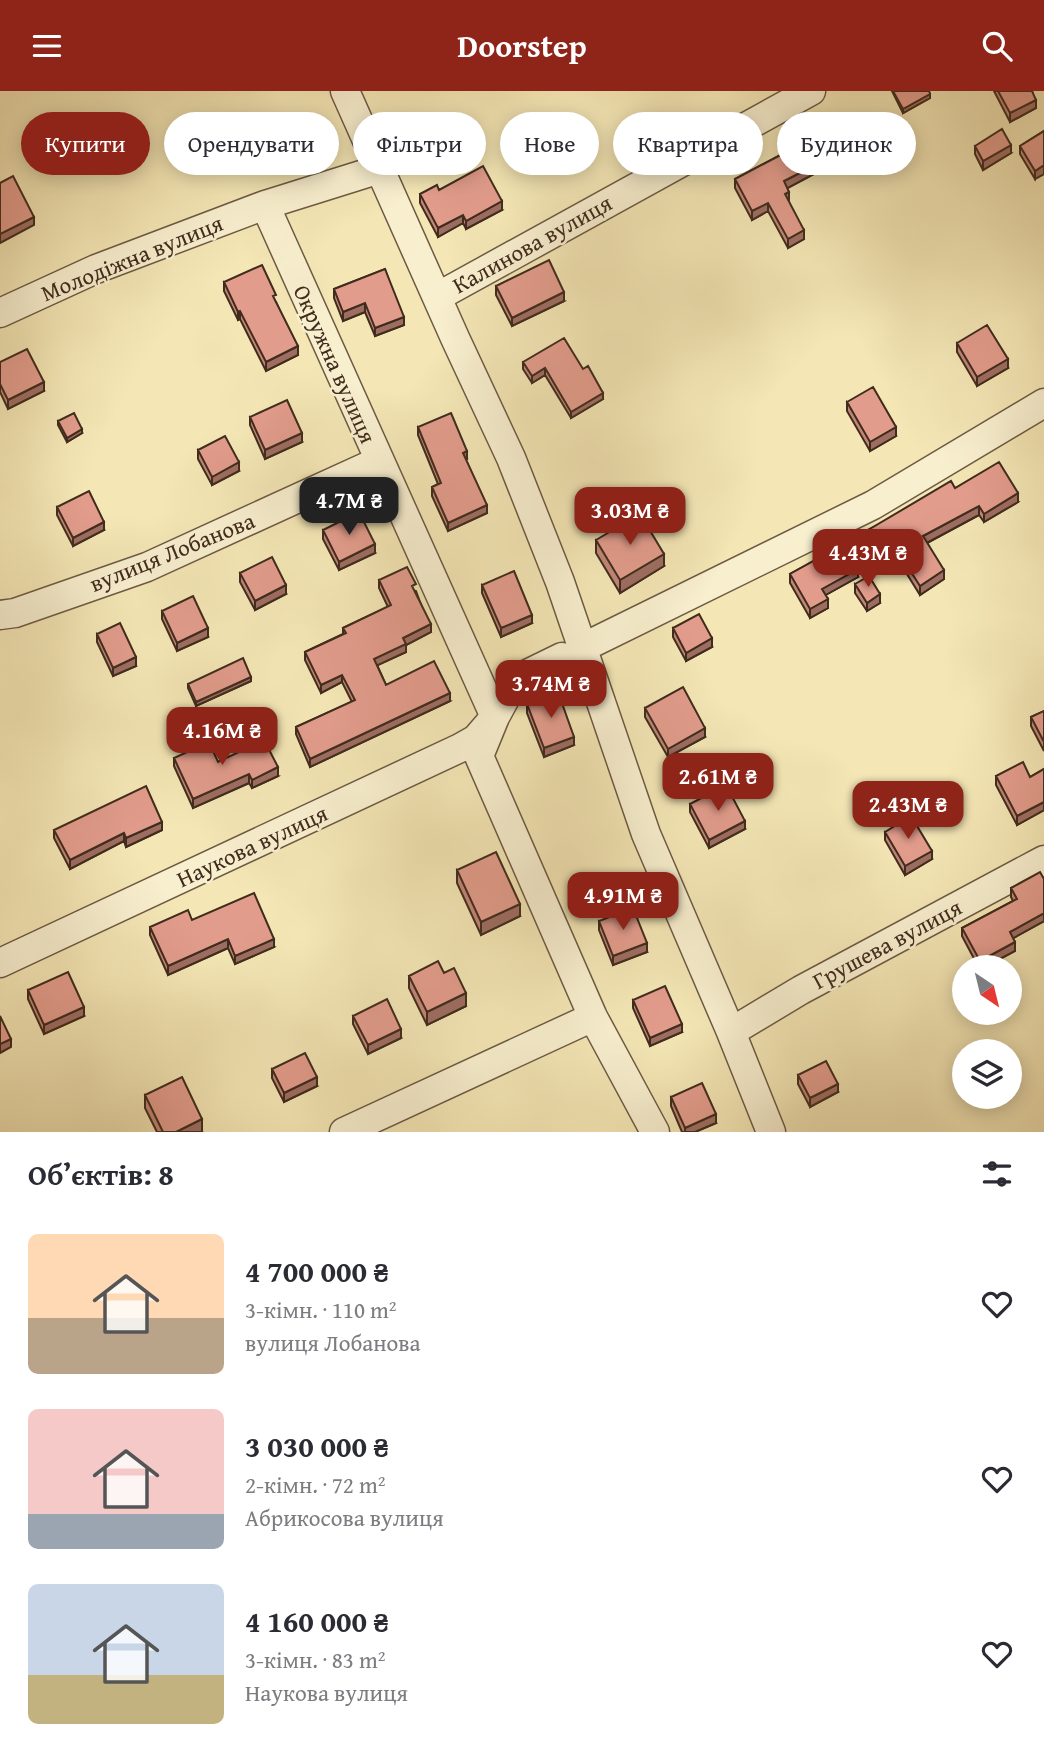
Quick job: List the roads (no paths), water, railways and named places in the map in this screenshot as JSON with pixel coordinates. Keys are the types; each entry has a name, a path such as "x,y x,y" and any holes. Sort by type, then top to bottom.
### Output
{"street":[{"path":"345,91 354,112"},
{"name":"Калинова вулиця","path":"437,297 811,91"},
{"name":"Молодіжна вулиця","path":"0,313 96,269 265,205 361,175"},
{"path":"383,175 516,471 560,582 572,653 771,1132"},
{"name":"Окружна вулиця","path":"265,205 495,717"},
{"path":"655,1132 593,1017 479,756 495,717 515,680 873,505 1044,403"},
{"name":"вулиця Лобанова","path":"0,615 15,613 147,567 379,461"},
{"name":"Наукова вулиця","path":"0,963 460,748 476,739 495,717"},
{"name":"Грушева вулиця","path":"731,1032 801,991 1044,860"},
{"path":"344,1132 593,1017"}]}
